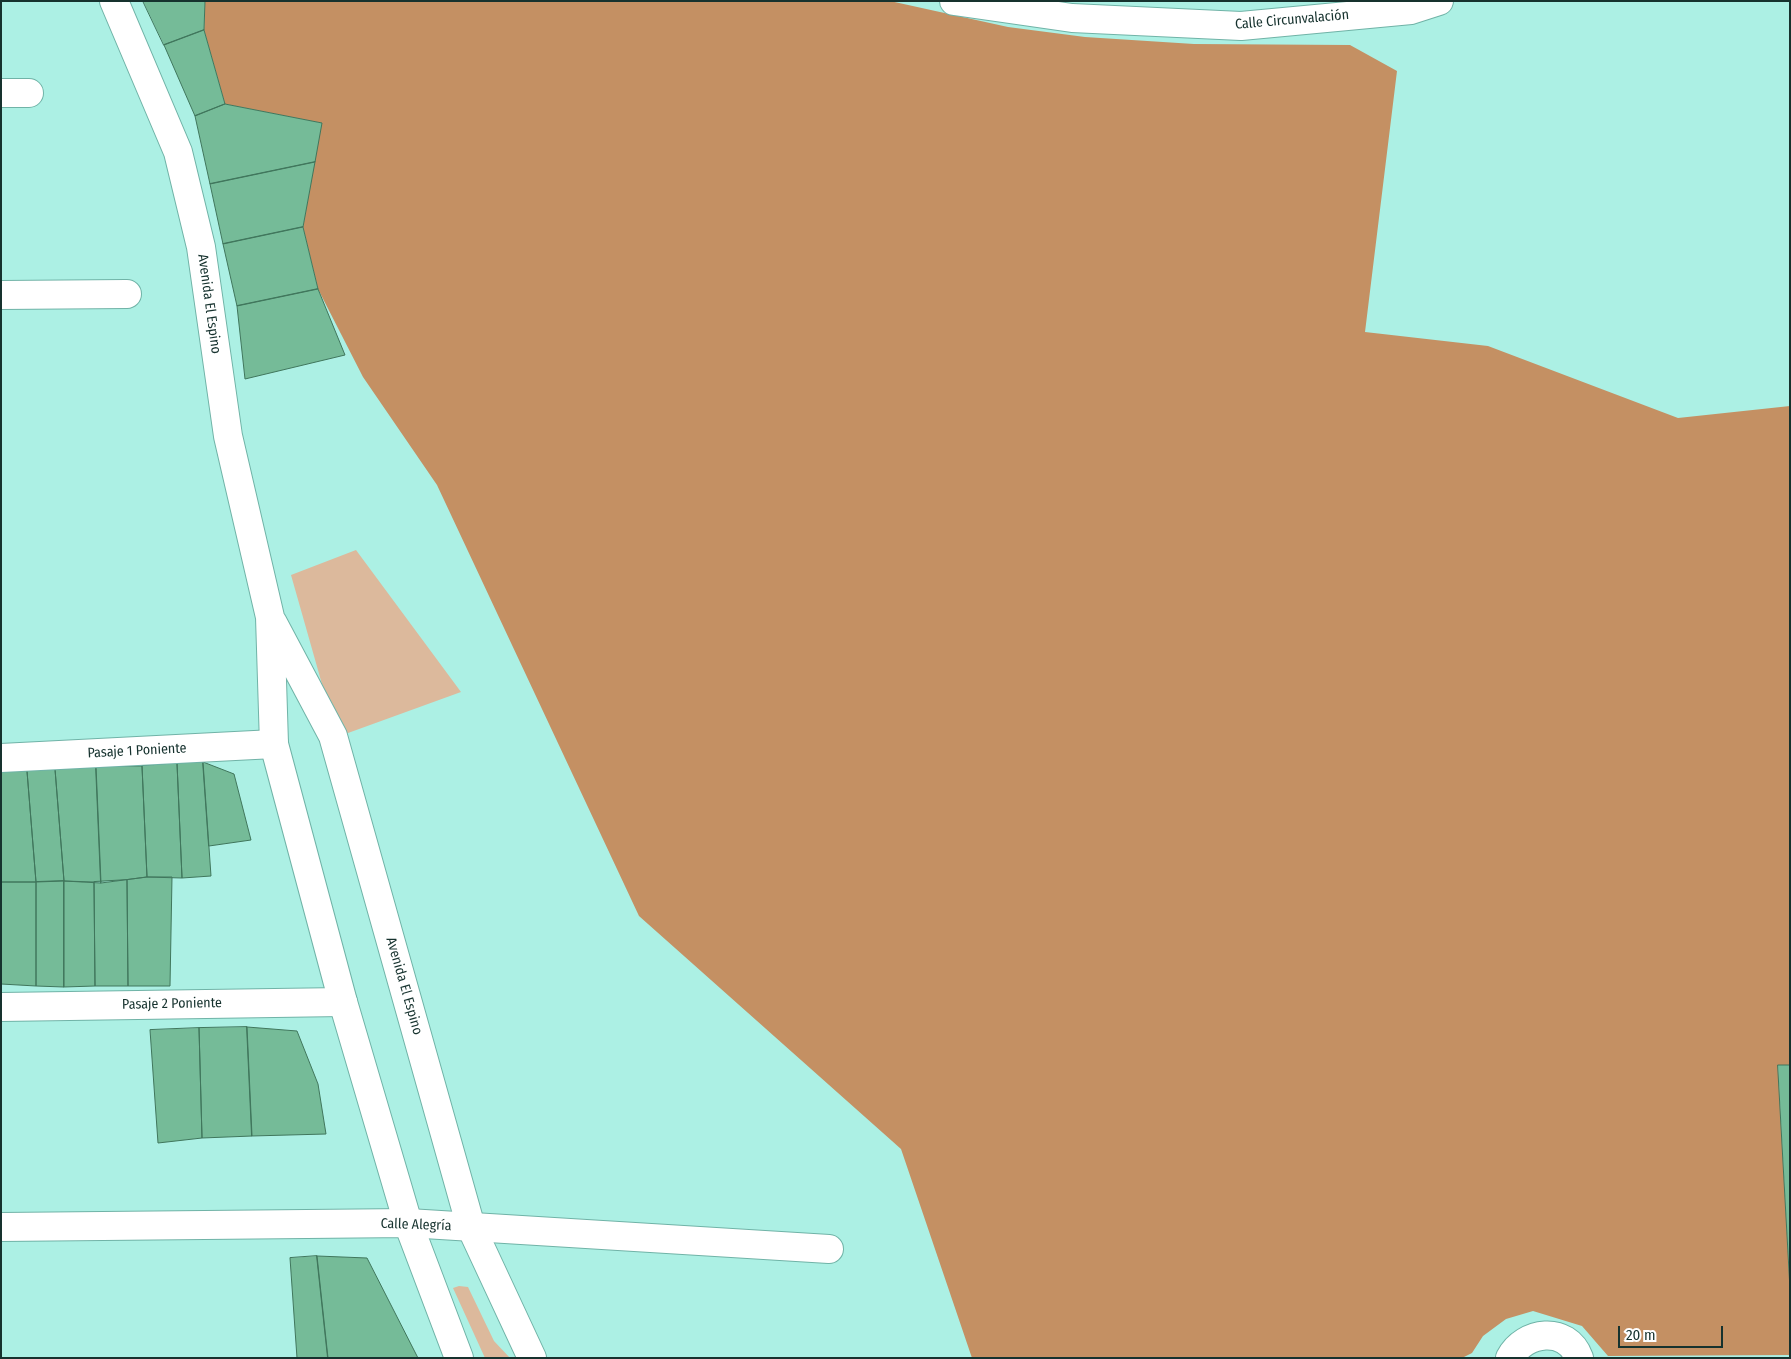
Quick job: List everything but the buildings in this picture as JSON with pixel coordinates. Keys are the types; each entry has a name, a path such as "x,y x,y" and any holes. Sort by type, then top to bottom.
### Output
{"main road":[{"name":"Avenida El Espino","path":"114,1 178,152 201,247 228,436 270,617 274,744 343,1002 408,1223 459,1358"},
{"name":"Calle Circunvalación","path":"966,2 1072,18 1163,12 1241,26 1412,10 1438,1"},
{"path":"1,93 29,94"},
{"path":"1,295 127,294"},
{"name":"Avenida El Espino","path":"270,617 333,736 471,1227 532,1358"},
{"name":"Pasaje 1 Poniente","path":"1,758 274,744"},
{"name":"Pasaje 2 Poniente","path":"1,1006 343,1002"},
{"name":"Calle Alegría","path":"1,1227 408,1223 829,1249"},
{"path":"1510,1358 1515,1349 1524,1341 1536,1336 1547,1335 1559,1338 1570,1344 1579,1358"}],"shaded area":[{"path":"205,1 890,1 1008,27 1085,37 1194,44 1350,45 1397,71 1365,332 1488,346 1678,418 1790,406 1790,1065 1778,1066 1790,1289 1790,1355 1608,1356 1582,1326 1533,1311 1506,1319 1483,1336 1472,1353 1462,1358 972,1358 901,1149 639,916 437,485 363,377 318,289 303,227 321,123 225,104 204,30"},
{"path":"356,550 461,692 337,737 291,575"},
{"path":"459,1286 468,1287 494,1341 510,1358 485,1358 453,1288"}]}
